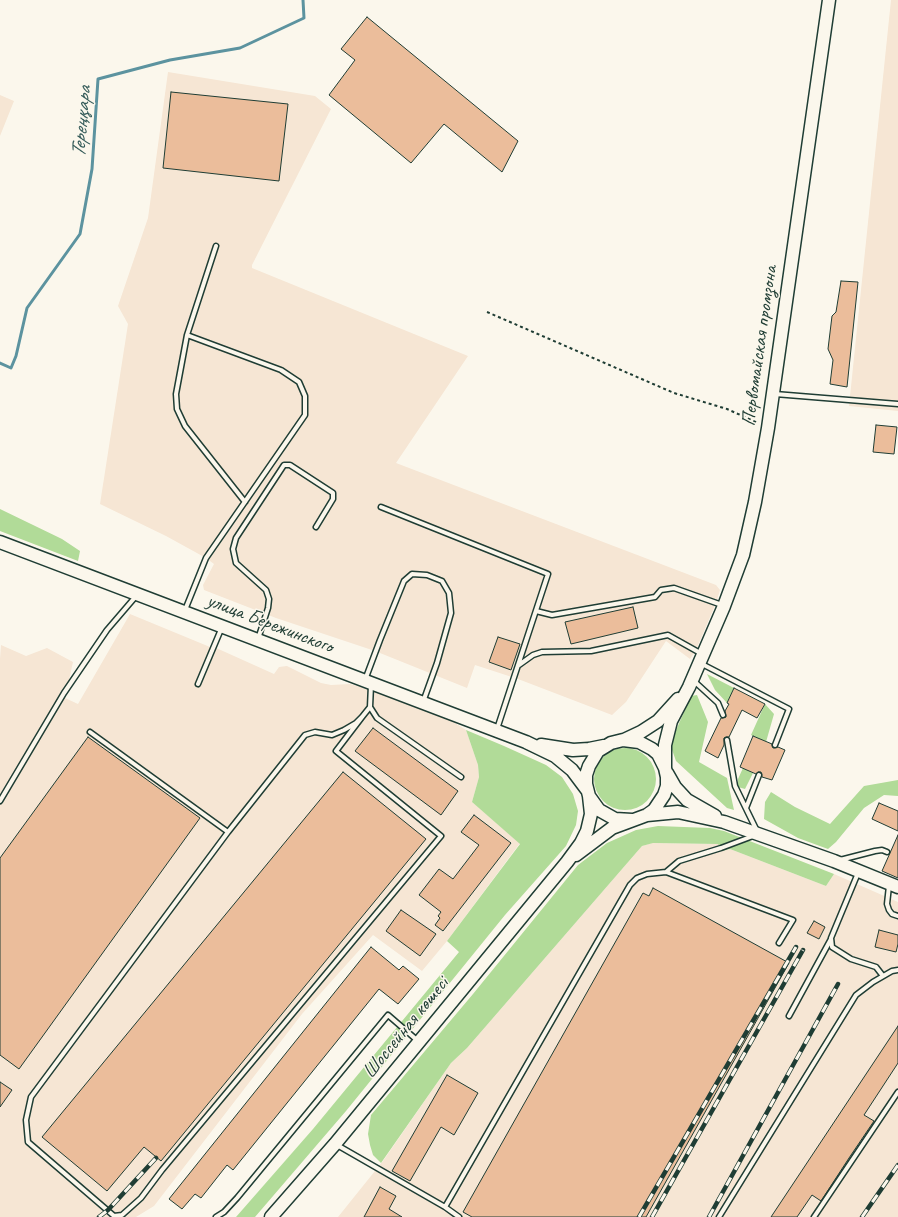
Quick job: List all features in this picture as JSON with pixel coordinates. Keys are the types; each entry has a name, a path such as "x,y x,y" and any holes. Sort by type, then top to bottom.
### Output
{"main road":[{"name":"Первомайская промзона","path":"691,683 724,606 743,555 756,502 768,428 829,0"},
{"name":"улица Бережинского","path":"0,542 526,742"},
{"path":"526,742 573,750 606,746 623,740 641,732 658,721 691,683"},
{"path":"647,815 654,810 664,795 667,786 665,745 671,721 691,683"},
{"path":"623,740 639,742 646,745 658,754 675,787 687,800 724,822"},
{"path":"526,742 555,756 572,770 599,810 615,818 632,820"},
{"path":"567,862 581,843 587,831 591,814 586,775 589,766 598,751 606,746"},
{"path":"567,862 612,828 647,815 678,812 724,822 834,861 894,885"},
{"name":"Шоссейная көшесі","path":"271,1217 335,1144 567,862"}],"lane":[{"path":"216,246 187,335 176,394 177,409 185,426 246,502"},
{"path":"185,612 206,558 305,415 305,396 299,382 281,370 187,335"},
{"path":"772,394 898,404"},
{"path":"258,640 268,608 269,599 266,590 236,563 233,549 236,538 284,465 290,464 333,494 333,498 316,527"},
{"path":"381,507 548,574 497,731"},
{"path":"423,702 437,663 451,613 449,593 442,581 427,575 412,574 404,581 376,649 368,681 370,707 377,718 461,777"},
{"path":"536,611 552,615 655,597 661,590 674,588 724,606"},
{"path":"0,801 64,693 107,630 137,595"},
{"path":"198,684 222,626"},
{"path":"518,665 533,655 542,652 591,651 668,635 702,659 789,709 775,745"},
{"path":"691,683 718,704 723,715"},
{"path":"362,717 356,723 332,735 316,732 305,735 228,832 31,1097 26,1120 28,1142 114,1216 122,1215 141,1198 162,1170 441,836 336,751 370,707"},
{"path":"90,732 228,832"},
{"path":"666,872 679,860 720,848 758,834 735,786 727,740"},
{"path":"746,808 759,775"},
{"path":"834,861 875,850 887,852"},
{"path":"789,1016 831,938 859,871"},
{"path":"445,1207 630,885 637,878 647,874 666,872 794,920 779,943"},
{"path":"894,885 887,904 892,914 898,916"},
{"path":"831,938 832,947 851,959 876,967 883,976"},
{"path":"719,1217 856,995 883,976 892,971 898,970"},
{"path":"216,1217 224,1212 237,1198 388,1015 419,1042"},
{"path":"814,1217 898,1092"},
{"path":"335,1144 445,1207 459,1217"}],"path":[{"path":"487,312 674,393 727,409 768,428"}],"shaded area":[{"path":"891,0 898,0 898,411 849,406"},
{"path":"168,72 315,96 331,109 252,265 252,268 468,356 396,463 716,585 720,590 716,603 696,650 690,659 666,641 626,702 612,715 518,679 475,665 467,688 375,651 276,618 204,590 203,585 214,564 166,536 100,504 128,324 118,306 148,218"},
{"path":"0,95 14,101 0,136"},
{"path":"130,614 210,647 214,647 274,674 279,667 287,666 321,683 331,685 350,684 371,690 452,721 466,730 478,765 479,777 472,802 520,843 447,941 422,971 373,935 302,1014 154,1206 136,1217 0,1217 1,645 26,656 47,648 73,662 65,698 78,704"},
{"path":"652,843 719,844 722,851 730,849 826,886 834,874 898,902 898,1217 338,1217 383,1161 451,1063 467,1048 642,846"}],"green space":[{"path":"0,509 62,539 80,551 78,561 0,531"},
{"path":"707,674 734,688 727,703 715,690"},
{"path":"697,695 708,722 699,762 727,778 734,810 727,808 676,761 670,744 691,696"},
{"path":"765,704 774,714 766,742 751,735"},
{"path":"466,730 546,765 562,777 573,794 578,811 576,825 566,846 505,915 346,1111 255,1217 236,1217 313,1129 459,952 447,941 520,844 472,802 479,777 478,765"},
{"path":"619,748 631,748 647,757 654,767 656,779 654,791 647,801 631,810 619,810 608,805 599,796 594,785 594,773 599,762 608,753"},
{"path":"743,768 753,773 745,789 738,787 738,779"},
{"path":"898,780 898,796 884,795 864,808 836,842 828,849 798,838 764,819 765,802 771,792 795,807 830,824 864,786"},
{"path":"658,826 710,828 724,831 834,874 826,886 730,849 722,851 718,844 653,843 642,846 467,1048 451,1063 381,1163 373,1155 370,1145 368,1134 371,1115 473,994 578,865 607,843 636,830"}],"building":[{"path":"367,17 518,141 502,172 444,124 411,163 329,95 355,60 341,49"},
{"path":"171,92 288,104 279,181 163,168"},
{"path":"841,281 858,282 847,387 830,384 833,360 828,349 832,316 836,312"},
{"path":"876,425 897,427 894,454 873,452"},
{"path":"633,607 638,628 571,644 565,622"},
{"path":"498,637 520,644 511,670 489,662"},
{"path":"734,688 765,704 757,718 742,710 729,737 724,738 724,745 718,758 705,751 721,718 726,717 725,711 729,704 727,703"},
{"path":"373,728 458,791 441,815 355,751"},
{"path":"753,736 772,744 773,748 778,747 785,750 772,780 762,777 761,772 756,774 740,767"},
{"path":"88,737 200,818 19,1069 0,1055 0,858"},
{"path":"343,772 426,839 161,1161 144,1147 107,1191 42,1137"},
{"path":"879,803 898,811 898,831 872,819"},
{"path":"474,815 511,843 443,931 435,925 440,918 438,916 441,912 419,895 439,869 453,879 479,845 461,832"},
{"path":"898,835 898,878 882,871"},
{"path":"653,888 789,963 646,1217 472,1217 463,1212 643,893 649,896"},
{"path":"401,910 436,934 420,956 386,931"},
{"path":"814,921 825,927 819,939 807,933"},
{"path":"879,930 898,935 896,952 875,947"},
{"path":"371,947 399,970 403,966 419,979 398,1004 379,989 233,1170 227,1165 201,1198 195,1194 182,1209 169,1199"},
{"path":"898,1026 898,1063 864,1115 874,1121 821,1201 812,1195 797,1217 771,1217"},
{"path":"447,1075 478,1093 454,1135 441,1127 410,1181 392,1171"},
{"path":"0,1082 12,1090 0,1107"},
{"path":"380,1187 396,1196 389,1209 402,1217 364,1217"}],"waterway":[{"name":"Тереңқара","path":"0,363 11,368 16,356 27,308 80,234 92,169 98,79 170,60 240,48 304,18 303,0"}],"railway":[{"path":"639,1217 796,947"},
{"path":"652,1217 803,950"},
{"path":"709,1217 838,984"},
{"path":"99,1217 108,1210 156,1158"},
{"path":"862,1217 898,1165"}]}
